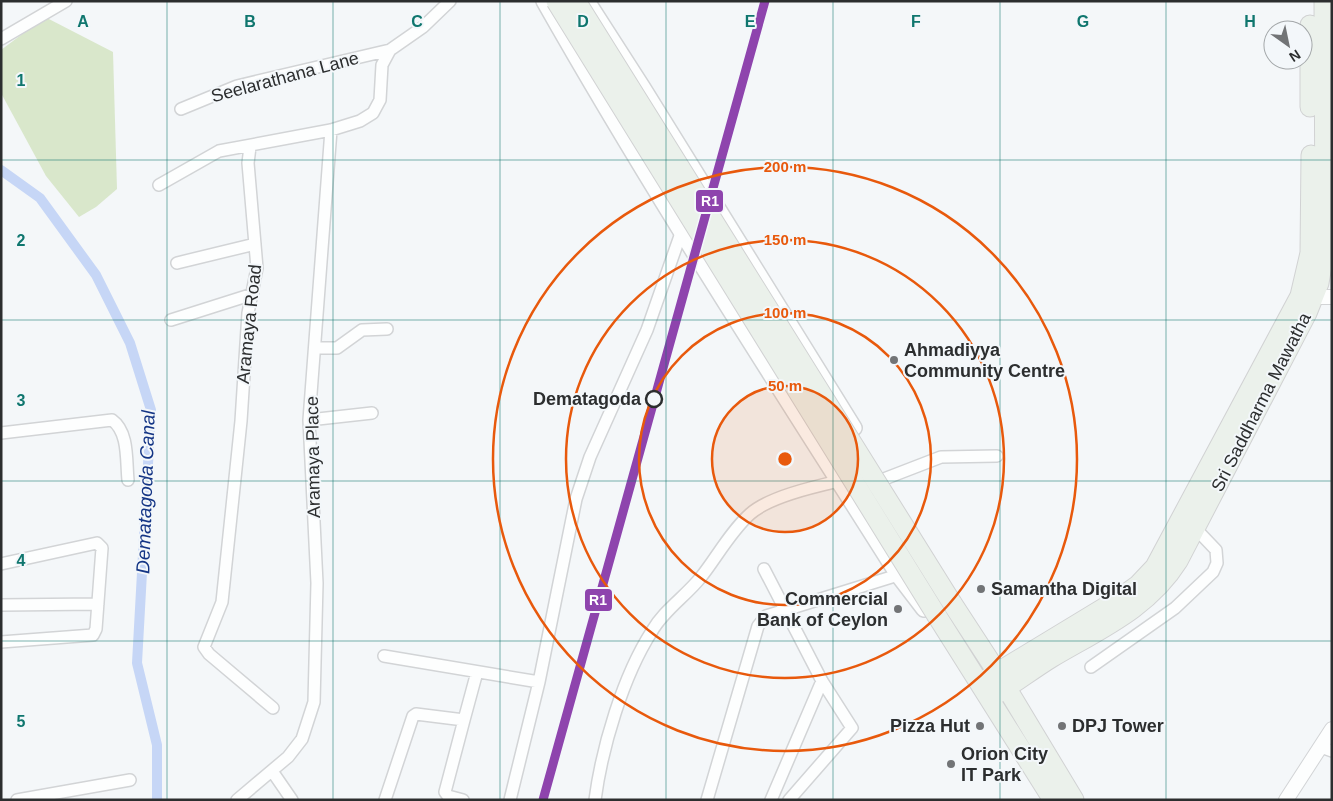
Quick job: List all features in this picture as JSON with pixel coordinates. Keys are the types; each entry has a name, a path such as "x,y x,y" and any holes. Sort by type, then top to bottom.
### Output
{"highway":[{"path":"556,1 1053,800"},
{"path":"576,1 1002,680 1074,800"},
{"name":"Sri Saddharma Mawatha","path":"980,684 1002,680 1152,594 1168,577 1317,290 1310,253 1322,5"},
{"name":"Sri Saddharma Mawatha","path":"1002,680 1110,605 1151,573 1317,290"}],"main road":[{"path":"544,1 604,108 772,379 898,575 980,684"},
{"path":"587,1 644,88 811,358 958,602 984,652"},
{"path":"604,108 629,121 640,117 646,107 644,88"},
{"path":"772,379 778,364 790,352 797,352 811,358"}],"street":[{"path":"1,39 66,1"},
{"path":"159,185 219,151 250,147 331,130 360,121 373,113 380,100 382,65 390,50 424,27 450,1"},
{"name":"Seelarathana Lane","path":"181,109 237,86 390,50"},
{"name":"Aramaya Place","path":"237,800 288,757 302,739 314,702 317,583 309,420 331,130"},
{"name":"Aramaya Road","path":"250,147 248,163 257,268 248,313 241,421 222,602 204,647 209,654 273,708"},
{"path":"510,800 539,682 576,499 590,457 647,330 681,232"},
{"path":"177,263 255,244"},
{"path":"171,320 253,294"},
{"path":"315,348 337,348 362,330 387,329"},
{"path":"309,420 372,413"},
{"path":"1,434 112,420 119,425 123,435 128,480"},
{"path":"884,479 941,457 996,456"},
{"path":"595,800 600,763 621,700 639,653 652,629 712,562 734,531 751,513 778,499 839,481"},
{"path":"1091,667 1175,608 1213,572 1217,564 1216,550 1195,528"},
{"path":"1,564 96,543 102,548 98,604 93,634 1,642"},
{"path":"764,569 822,681 852,728 789,800"},
{"path":"707,800 758,626 766,616 898,575"},
{"path":"1,605 98,604"},
{"path":"384,656 539,682"},
{"path":"463,800 448,796 445,792 477,672"},
{"path":"771,800 822,681"},
{"path":"385,800 413,716 416,714 464,720"},
{"path":"1286,800 1326,749 1332,730"},
{"path":"272,772 292,800"},
{"path":"17,800 130,780"}],"green space":[{"path":"45,17 113,52 117,189 96,207 79,217 46,176 1,93 1,50"}],"waterway":[{"name":"Dematagoda Canal","path":"1,170 40,198 96,275 130,343 151,410 137,663 157,745 157,800"}],"transit line":[{"name":"R1","path":"543,800 765,1"}],"place":[{"name":"Ahmadiyya Community Centre","path":"894,360"},
{"name":"Dematagoda","path":"654,399"},
{"name":"Samantha Digital","path":"981,589"},
{"name":"Commercial Bank of Ceylon","path":"898,609"},
{"name":"Pizza Hut","path":"980,726"},
{"name":"DPJ Tower","path":"1062,726"},
{"name":"Orion City IT Park","path":"951,764"}]}
